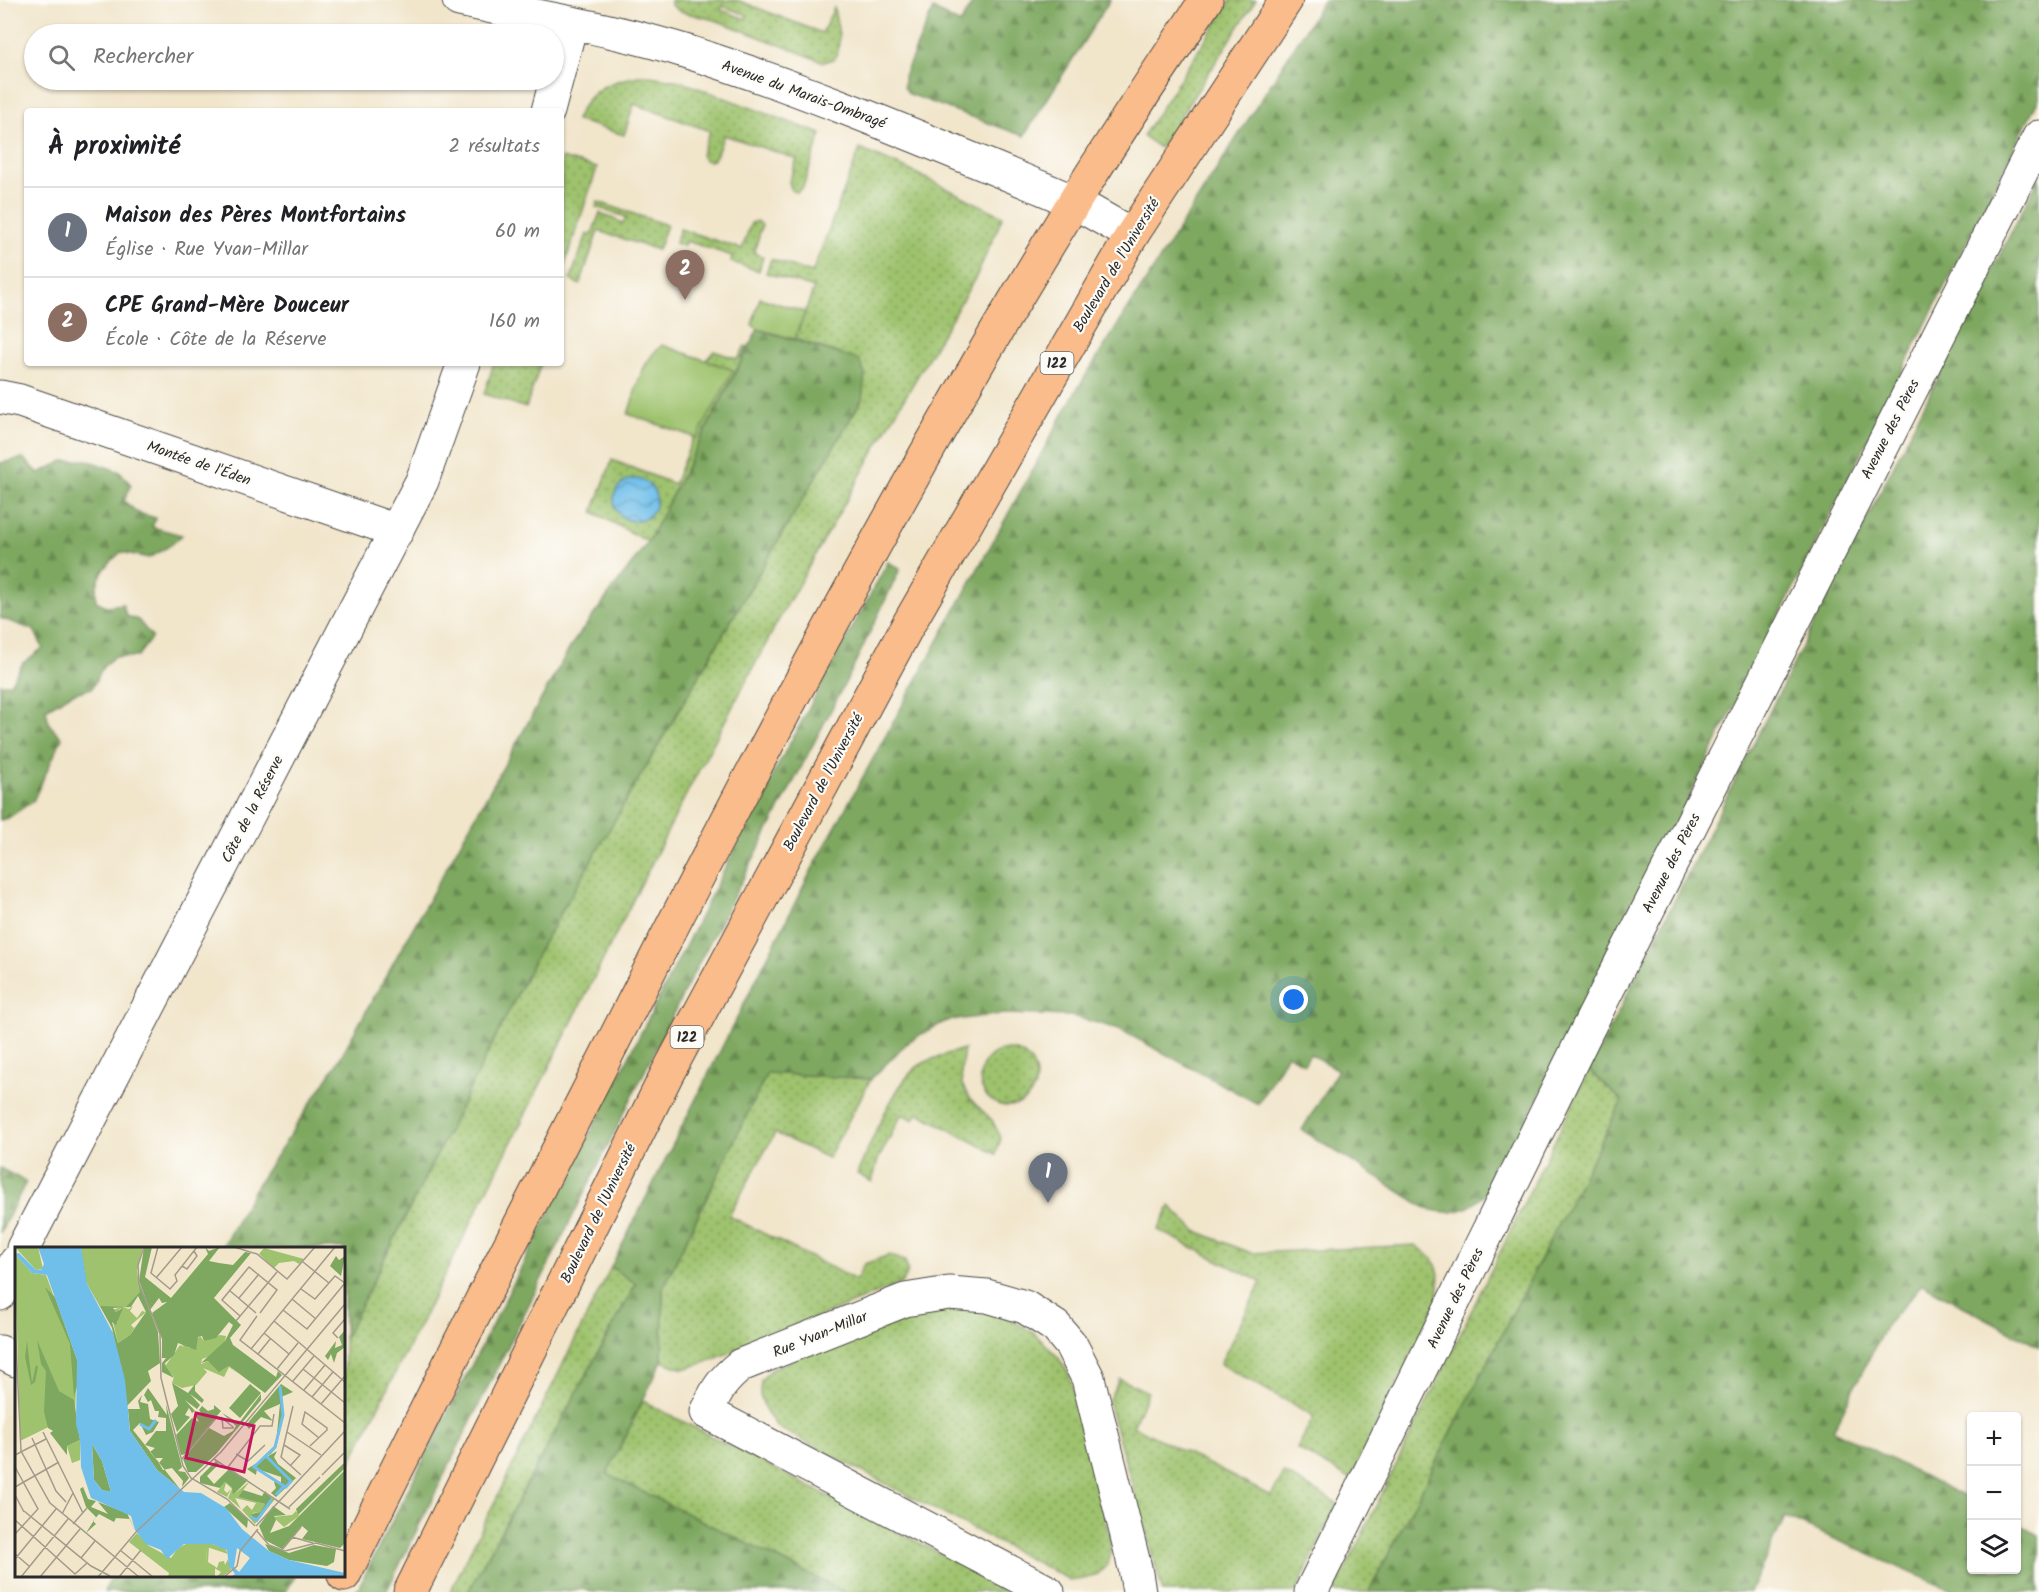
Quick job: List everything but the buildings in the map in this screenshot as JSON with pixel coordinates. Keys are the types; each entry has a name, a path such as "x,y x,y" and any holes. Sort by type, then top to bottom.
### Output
{"main road":[{"path":"345,1566 352,1535 540,1183 725,822 819,645 910,480 1074,202 1206,0"},
{"name":"Boulevard de l'Université","path":"410,1592 672,1064 908,625 1132,235 1286,0"},
{"path":"335,1592 342,1577"}],"street":[{"name":"Avenue du Marais-Ombragé","path":"459,0 677,49 737,69 851,110 1074,202 1132,235"},
{"path":"564,52 571,24"},
{"path":"550,108 554,90"},
{"name":"Avenue des Pères","path":"1311,1592 1586,1032 2039,137"},
{"name":"Côte de la Réserve","path":"24,1247 397,531 429,465 463,366"},
{"name":"Montée de l'Éden","path":"0,397 20,400 397,531"},
{"path":"0,1294 15,1264"},
{"name":"Rue Yvan-Millar","path":"1048,1592 706,1412 718,1388 726,1376 741,1365 905,1300 949,1293 987,1296 1025,1307 1056,1327 1071,1345 1088,1378 1139,1592"},
{"path":"0,1352 15,1360"}],"green space":[{"path":"671,0 737,0 822,33 834,8 839,47 834,59 824,62 718,21 679,11 671,5","holes":["722,6 747,15 746,19 721,10"]},
{"path":"974,0 1110,0 1024,136 909,94 904,87 904,76 933,9 960,24"},
{"path":"1231,0 1256,0 1160,148 1143,136"},
{"path":"1324,0 2039,0 2039,98 1505,1164 1484,1195 1469,1207 1461,1210 1442,1212 1427,1209 1302,1130 1338,1070 1310,1054 1304,1064 1287,1054 1258,1104 1119,1029 1072,1016 1003,1014 946,1021 909,1041 871,1079 767,1073 663,1288 662,1361 607,1474 845,1592 592,1592 582,1589 558,1592 468,1592 636,1284 611,1267 811,871 1076,391"},
{"path":"644,75 680,81 821,134 803,187 797,192 792,191 789,182 797,159 724,135 716,156 711,161 704,160 701,155 710,131 634,104 624,135 576,120 588,100 603,87"},
{"path":"860,149 905,168 1003,216 977,275 777,623 689,789 345,1473 345,1337 542,945 862,399 859,360 795,339 814,288 766,273 771,259 812,273"},
{"path":"564,159 597,168 564,267"},
{"path":"2039,177 2039,1347 1922,1284 1885,1327 1833,1430 1967,1498 1967,1574 2021,1574 2021,1525 2039,1535 2039,1592 1955,1592 1785,1517 1750,1592 1369,1592 1622,1101 1589,1070"},
{"path":"598,202 667,225 658,250 598,231 580,285 570,280 587,234 591,236 600,213 623,223 626,217 596,207"},
{"path":"757,221 762,225 754,253 763,257 759,271 731,262 732,256 686,241 683,246 675,243 680,229 742,249 751,223"},
{"path":"760,298 805,312 795,339 758,329 752,325"},
{"path":"758,329 859,360 865,374 862,399 542,945 345,1337 345,1247 223,1247 253,1191 336,1065 572,644 648,542"},
{"path":"662,345 733,370 697,438 628,414 644,368"},
{"path":"745,346 748,347 648,542 593,512 612,460 674,484 694,436 697,437 732,370 706,360 714,351 738,359","holes":["650,485 656,498 650,516 638,521"]},
{"path":"493,366 540,366 526,408 484,394"},
{"path":"23,458 39,473 64,461 87,460 120,472 131,485 124,501 138,513 156,518 152,527 182,535 171,545 149,558 121,552 102,574 97,586 96,601 106,606 123,604 126,616 138,620 152,637 137,657 114,657 103,667 92,688 71,694 46,709 49,724 62,738 33,801 8,818 0,820 0,684 10,684 23,663 43,648 34,630 0,618 0,463"},
{"path":"888,562 900,569 852,670 691,978 386,1592 356,1592 772,776"},
{"path":"964,1049 962,1084 970,1099 992,1120 1001,1138 996,1154 918,1113 914,1120 902,1114 878,1160 872,1182 857,1174 892,1099 911,1073 920,1065 931,1060"},
{"path":"1008,1050 1028,1058 1036,1078 1028,1098 1008,1106 988,1098 980,1078 988,1058"},
{"path":"1589,1070 1622,1101 1369,1592 1334,1592"},
{"path":"767,1073 871,1079 828,1158 775,1133 729,1216 856,1280 864,1264 889,1255 905,1261 907,1273 900,1284 704,1363 683,1369 662,1361 663,1288"},
{"path":"0,1168 26,1182 0,1233"},
{"path":"1170,1206 1196,1231 1251,1253 1416,1245 1435,1263 1439,1276 1437,1302 1350,1479 1297,1449 1314,1416 1220,1364 1261,1282 1158,1230"},
{"path":"611,1267 636,1283 468,1592 450,1592"},
{"path":"936,1308 998,1312 1034,1333 1058,1357 1069,1374 1111,1542 1109,1560 1101,1572 1087,1578 1070,1580 777,1427 766,1412 760,1395 761,1380 772,1369 796,1358"},
{"path":"1120,1379 1148,1392 1133,1426 1271,1496 1284,1473 1337,1503 1296,1592 1163,1592 1108,1401"},
{"path":"643,1401 1015,1592 845,1592 606,1474"},
{"path":"112,1577 294,1577 286,1592 104,1592"}],"water":[{"path":"635,479 650,485 656,500 650,515 635,521 620,515 614,500 620,485"}],"place":[{"name":"CPE Grand-Mère Douceur","path":"685,300"},
{"name":"Maison des Pères Montfortains","path":"1048,1203"}]}
